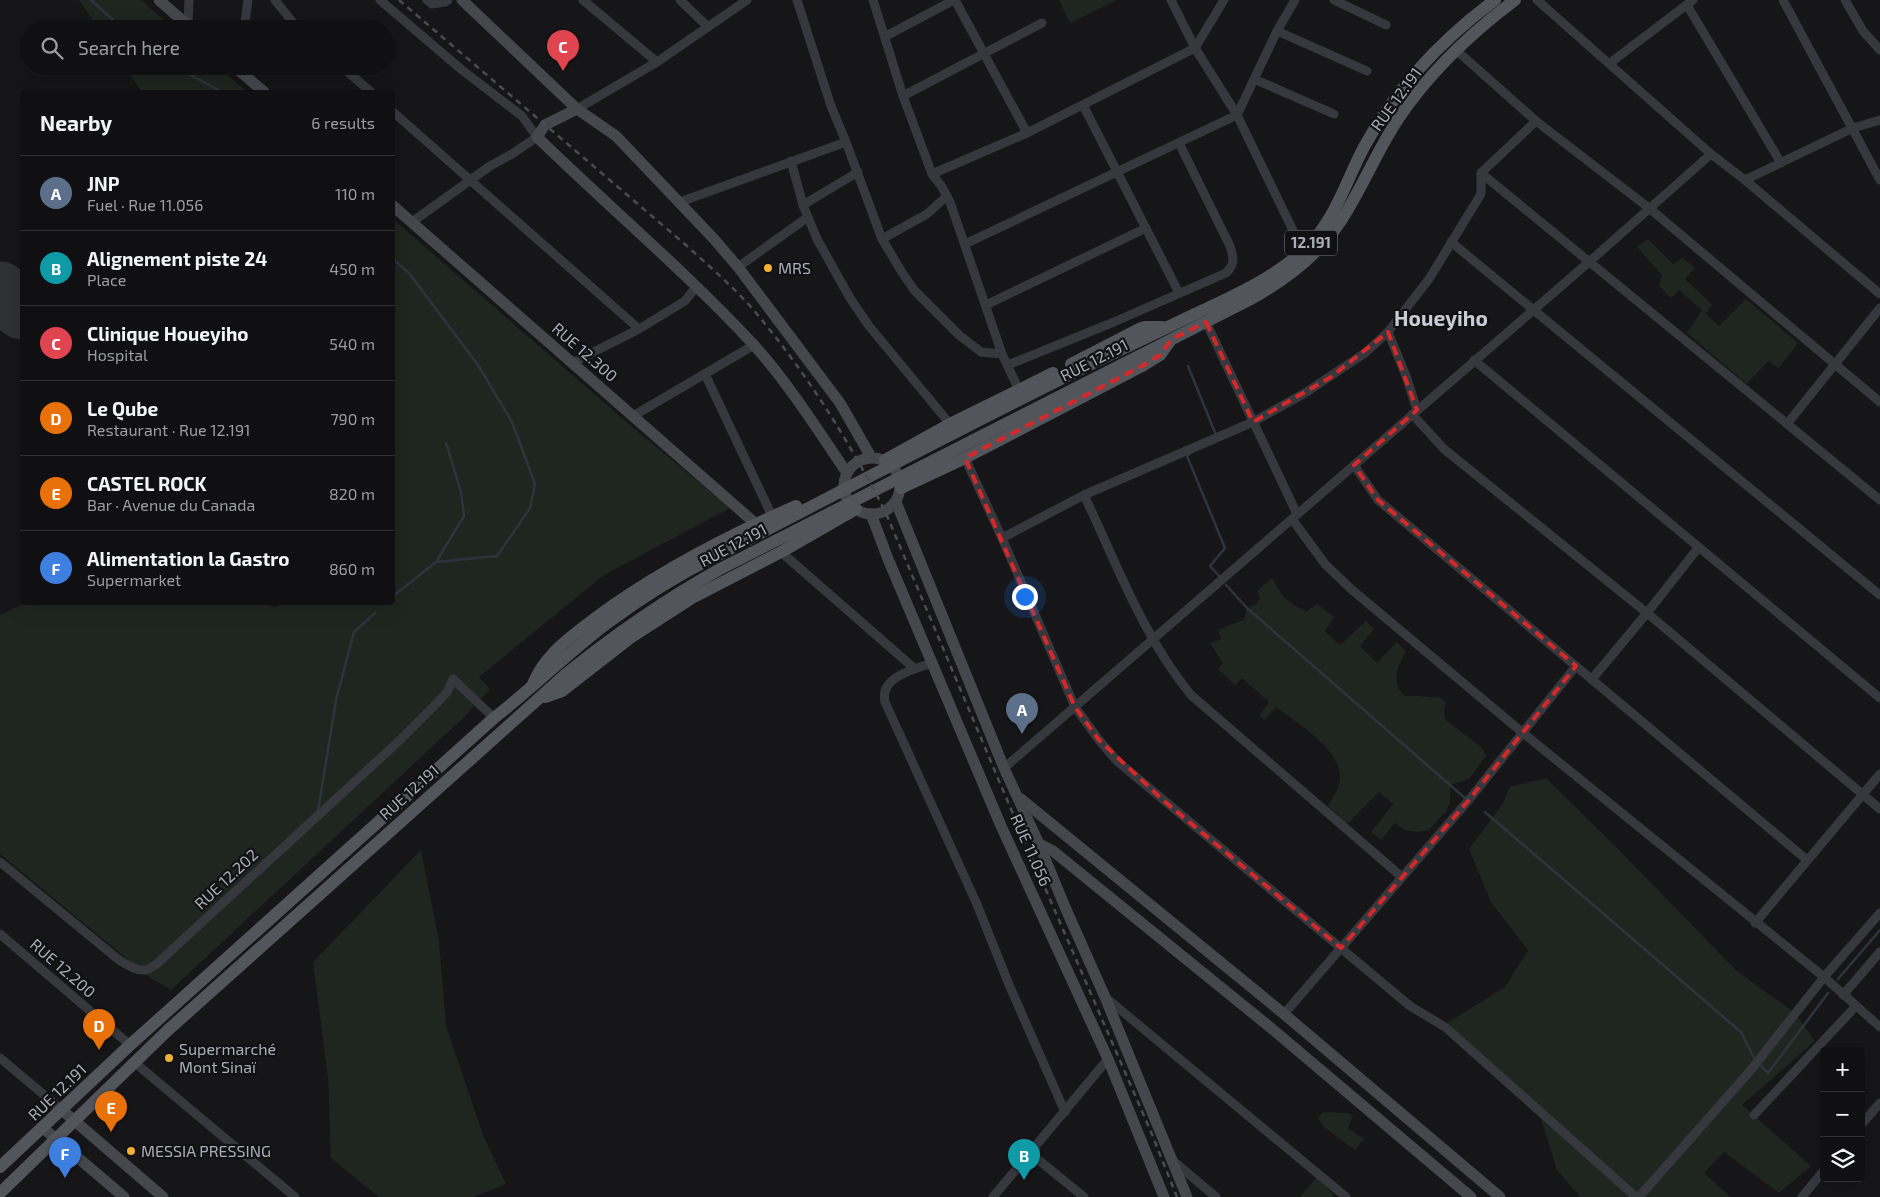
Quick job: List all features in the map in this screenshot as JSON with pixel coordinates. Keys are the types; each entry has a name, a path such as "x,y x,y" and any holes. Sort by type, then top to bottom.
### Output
{"main road":[{"path":"159,0 182,20"},
{"path":"462,0 577,109 616,136 680,202 738,267 840,403 871,457"},
{"name":"RUE 12.191","path":"3,1159 43,1128 130,1045 494,718 565,675 609,640 681,592 720,569 1046,402 1277,273 1314,240 1334,212 1365,146 1397,95 1449,37 1494,0"},
{"name":"RUE 12.191","path":"0,1193 134,1062 536,694 575,649 606,624 674,578 714,557 1040,390 1169,333 1206,322 1277,285 1301,267 1342,220 1398,119 1456,50 1486,22 1515,0"},
{"path":"246,75 262,90"},
{"path":"577,109 545,125 537,137 696,287 754,345 780,376 846,479 847,499 856,509 871,514 885,511 896,502 901,488 897,471 885,460 871,457 856,462 846,479 692,556 615,603 555,651 541,667 536,694 562,691 630,638 692,598 781,552 856,509"},
{"name":"RUE 12.300","path":"395,208 756,524"},
{"path":"885,460 950,424 1132,332 1145,327 1169,333 1160,355 1144,366 965,458 901,488"},
{"path":"896,502 1004,768 1105,997 1187,1197"},
{"name":"RUE 11.056","path":"871,514 888,560 1002,826 1108,1060 1164,1197"},
{"path":"1018,797 1284,1014 1500,1197"},
{"path":"1039,844 1053,851 1271,1028 1471,1197"},
{"path":"62,1110 163,1197"},
{"path":"43,1128 124,1197"}],"street":[{"path":"189,0 190,20"},
{"path":"245,20 248,0"},
{"path":"275,0 291,20"},
{"path":"380,0 462,70 522,116 537,137 470,179 412,222"},
{"path":"427,0 432,4 448,0"},
{"path":"583,0 657,62"},
{"path":"680,0 708,27"},
{"path":"577,109 657,62 748,0"},
{"path":"797,0 831,106 858,172 882,239 915,291 953,329 981,352 1002,354"},
{"path":"873,0 886,36 903,96 932,174 947,196 1002,354 1019,390"},
{"path":"886,36 955,0 985,52 1027,133"},
{"path":"1171,0 1195,48 1237,115 1303,251"},
{"path":"932,174 1027,133 1195,48 1224,0"},
{"path":"965,244 1237,115 1277,31 1295,0"},
{"path":"1334,0 1386,25"},
{"path":"1537,0 1711,154 1745,180 1880,294"},
{"path":"1783,0 1880,180"},
{"path":"1845,0 1864,31 1880,50"},
{"path":"1610,64 1690,2 1780,162"},
{"path":"903,96 1042,23"},
{"path":"1277,31 1367,71"},
{"path":"1456,50 1536,121 1650,208 1880,402"},
{"path":"351,75 369,90"},
{"path":"1254,79 1334,114"},
{"path":"1083,105 1179,293"},
{"path":"395,114 639,329"},
{"path":"1745,180 1853,128 1880,120"},
{"path":"1002,538 1084,495 1253,422 1305,393 1364,354 1388,332 1429,279 1481,194 1481,173 1536,121"},
{"path":"680,202 846,142"},
{"path":"1008,365 1114,322 1226,273 1233,266 1234,259 1230,246 1179,143"},
{"path":"1004,768 1589,262 1711,154"},
{"path":"791,161 803,205 817,239 850,298 869,326 950,424"},
{"path":"803,205 858,172"},
{"path":"1481,173 1880,500"},
{"path":"882,239 927,214 947,196"},
{"path":"738,267 808,217"},
{"path":"986,305 1146,228"},
{"path":"1452,242 1880,595"},
{"path":"572,363 639,329 685,302 696,287"},
{"path":"1787,424 1880,308"},
{"path":"1206,322 1294,516 1314,550 1336,576 1523,733 1755,923 1824,977 1880,1027"},
{"path":"1388,332 1406,376 1415,412 1444,449 1647,613 1880,809"},
{"path":"633,416 754,345"},
{"path":"1474,360 1880,698"},
{"path":"705,374 772,516"},
{"path":"965,458 1002,538 1075,707 1117,761 1410,1006 1444,1027 1638,1197 1750,1071 1824,977 1880,913"},
{"path":"1354,464 1378,500 1807,860"},
{"path":"1084,495 1152,640 1191,695 1402,877"},
{"path":"1592,680 1698,548"},
{"path":"781,552 915,669"},
{"path":"932,662 903,673 890,683 883,695 885,702 976,902 1010,987 1065,1112"},
{"path":"1284,1014 1468,801 1576,666"},
{"name":"RUE 12.202","path":"0,862 119,960 135,968 145,970 153,966 176,946 399,741 438,703 454,679 494,718"},
{"path":"1755,923 1880,774"},
{"name":"RUE 12.200","path":"0,934 130,1045"},
{"path":"1843,995 1880,952"},
{"path":"1105,997 1346,1197"},
{"path":"1754,1115 1856,1006"},
{"path":"0,1058 62,1110"},
{"path":"993,1197 1108,1060"},
{"path":"134,1062 295,1197"},
{"path":"1865,1120 1880,1102"},
{"path":"1030,1153 1084,1197"},
{"path":"1170,1158 1216,1197"},
{"path":"1802,1197 1820,1175"},
{"path":"0,1193 4,1197"}],"highlighted area":[{"path":"1206,322 1253,422 1331,377 1388,332 1417,410 1354,465 1378,500 1576,666 1468,801 1341,948 1164,801 1099,740 1075,707 965,458 1144,365 1160,355 1172,339"}],"shaded area":[{"path":"79,0 141,0 164,20 93,20"},
{"path":"1059,0 1117,0 1070,23"},
{"path":"130,75 227,75 245,90 141,90"},
{"path":"395,221 630,425 730,508 604,575 479,677 490,689 462,719 171,990 149,977 0,854 0,615 21,605 268,605 277,607 279,605 395,605"},
{"path":"1648,239 1673,264 1683,258 1695,268 1685,279 1712,304 1706,314 1719,326 1746,299 1798,343 1779,368 1768,361 1747,384 1687,333 1702,310 1679,290 1671,298 1659,286 1662,275 1637,247"},
{"path":"1272,578 1282,594 1290,602 1307,611 1317,604 1334,617 1325,631 1340,645 1366,621 1374,629 1360,646 1377,663 1397,642 1406,651 1397,674 1400,691 1405,696 1440,697 1446,703 1444,709 1445,719 1483,749 1486,756 1469,779 1450,785 1450,803 1446,811 1429,830 1418,832 1405,830 1395,823 1381,840 1371,832 1393,804 1379,792 1347,824 1328,806 1338,788 1340,773 1329,750 1308,730 1276,707 1265,720 1259,716 1269,702 1242,678 1235,685 1218,669 1223,663 1210,643 1221,639 1218,630 1244,620 1247,608 1255,605 1260,599 1257,591"},
{"path":"1546,778 1737,971 1795,1013 1815,1041 1742,1105 1811,1166 1779,1193 1724,1152 1704,1173 1731,1197 1580,1197 1557,1170 1536,1103 1444,1025 1505,987 1528,950 1491,902 1469,849 1502,805 1510,787"},
{"path":"421,850 439,942 446,1026 483,1135 506,1184 474,1197 379,1197 331,1158 328,1077 313,962"},
{"path":"1323,1112 1353,1115 1348,1128 1364,1139 1355,1150 1324,1127 1318,1118"},
{"path":"1317,1177 1334,1195 1332,1197 1300,1197"}],"waterway":[{"path":"91,0 113,20"},
{"path":"191,75 218,90"},
{"path":"395,261 409,273 478,365 512,422 535,484 530,508 497,556 436,562 395,595"},
{"path":"1188,366 1215,436"},
{"path":"436,562 464,516 461,492 446,443"},
{"path":"1192,452 1187,456 1225,548 1210,566 1221,578"},
{"path":"1226,585 1247,608 1466,799"},
{"path":"318,811 336,700 354,632 375,613"},
{"path":"1485,812 1741,1032 1755,1060"},
{"path":"1838,979 1880,930"},
{"path":"1759,1064 1768,1073 1828,993"}],"runway":[{"path":"0,291 20,308"}],"railway":[{"path":"399,0 728,283 751,307 789,355 824,405 856,457 885,511 1019,828 1151,1132 1177,1197"}],"place":[{"name":"Clinique Houeyiho","path":"563,71"},
{"name":"MRS","path":"768,268"},
{"name":"JNP","path":"1022,734"},
{"name":"Le Qube","path":"99,1050"},
{"name":"Supermarché Mont Sinaï","path":"169,1058"},
{"name":"CASTEL ROCK","path":"111,1132"},
{"name":"MESSIA PRESSING","path":"131,1151"},
{"name":"Alimentation la Gastro","path":"65,1178"},
{"name":"Alignement piste 24","path":"1024,1180"}],"district":[{"name":"Houeyiho","path":"1441,319"}]}
